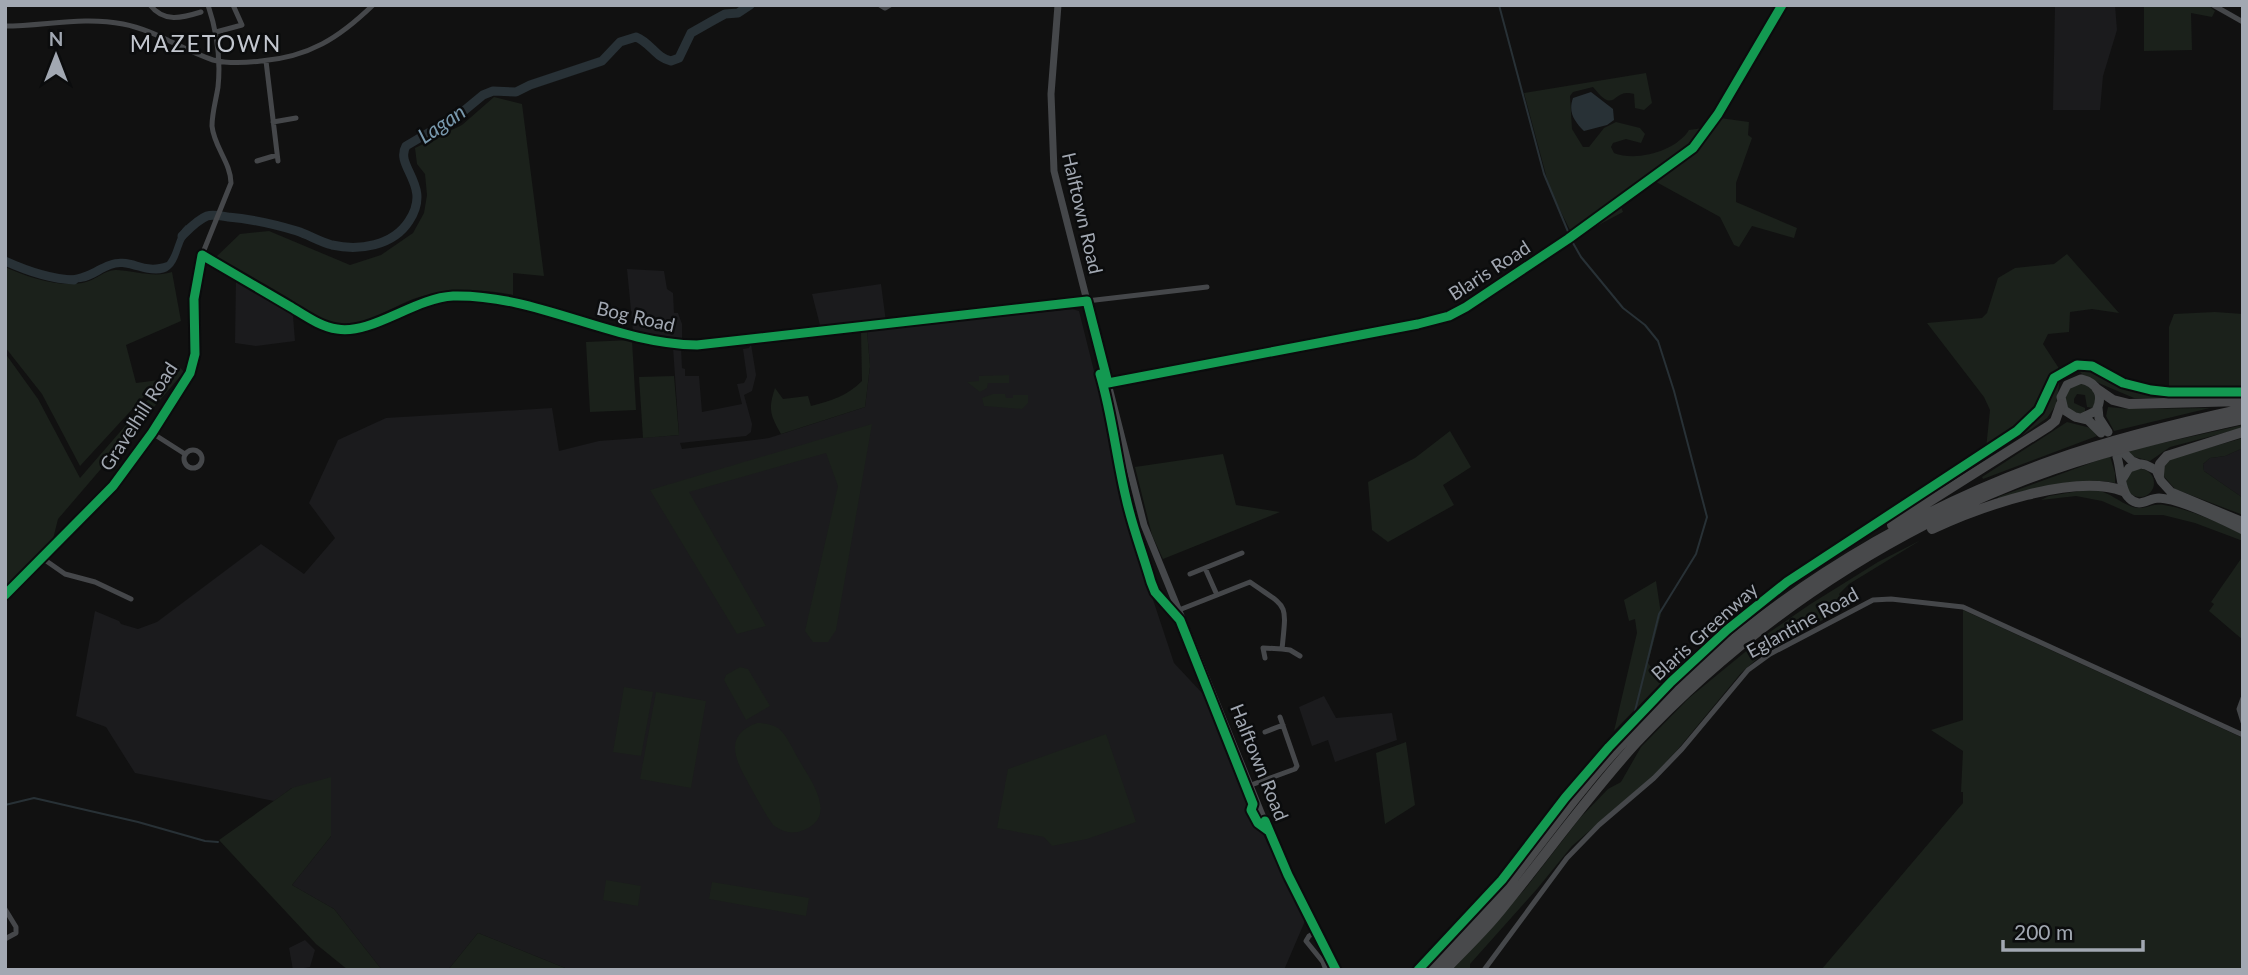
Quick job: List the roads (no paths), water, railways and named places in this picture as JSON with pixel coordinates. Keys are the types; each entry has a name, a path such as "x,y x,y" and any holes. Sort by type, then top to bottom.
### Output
{"highway":[{"path":"1871,544 1886,529 2049,426 2055,421 2062,404 2063,390 2071,382 2088,380 2113,400 2129,404 2243,401"},
{"path":"2062,404 2069,414 2092,423 2104,433 2099,418 2100,400 2097,388"},
{"path":"2081,418 2092,415 2099,406"},
{"path":"1432,970 1488,911 1602,765 1685,679 1776,604 1871,544 1947,504 2046,463 2126,437 2243,409"},
{"path":"1445,970 1494,919 1609,774 1685,694 1784,612 1864,559 1951,512 2034,477 2130,446 2243,419"},
{"path":"1864,559 1953,520 2009,500 2094,485 2123,491 2132,501 2144,503 2155,498 2161,488 2160,464 2167,456 2243,432"},
{"path":"2123,491 2120,455 2152,467 2175,494 2243,522"},
{"path":"2123,478 2129,468 2141,464"},
{"path":"2155,498 2192,508 2243,530"}],"street":[{"path":"150,5 156,12 171,18 182,18 201,12"},
{"name":"Gravelhill Road","path":"5,595 113,486 152,433 190,373 195,354 194,299 202,255 229,190 231,177 217,147 212,126 220,61 216,32 208,5"},
{"path":"216,32 242,25 233,5"},
{"path":"5,26 72,21 115,22 220,61 239,63 290,58 320,46 373,5"},
{"path":"880,5 886,8 890,5"},
{"name":"Halftown Road","path":"1058,5 1051,94 1052,159 1144,525 1288,875 1336,970"},
{"name":"Blaris Road","path":"1108,383 1418,324 1458,312 1568,239 1693,148 1718,114 1782,5"},
{"path":"2213,5 2243,22"},
{"path":"257,161 278,158 267,61"},
{"path":"273,122 293,116"},
{"name":"Bog Road","path":"202,255 308,317 334,329 345,330 373,323 425,301 450,296 474,296 505,301 659,342 697,345 1207,287"},
{"path":"152,433 185,454"},
{"path":"1190,574 1242,553"},
{"path":"42,558 65,573 95,582 131,599"},
{"path":"1205,568 1217,595"},
{"path":"1179,610 1250,582 1277,599 1283,608 1285,616 1282,649"},
{"name":"Eglantine Road","path":"1484,970 1567,858 1682,749 1748,670 1770,654 1873,600 1891,599 1963,607 2241,734"},
{"path":"1265,658 1263,648 1290,650 1300,656"},
{"path":"2241,734 2243,723 2239,709 2243,698"},
{"path":"1251,785 1297,766 1280,717"},
{"path":"1265,732 1283,725"},
{"path":"5,909 16,927 16,933 5,939"},
{"name":"Halftown Road","path":"1317,931 1306,941 1326,970"}],"waterway":[{"name":"Lagan","path":"182,236 200,220 215,215 271,224 342,247 364,247 385,241 402,229 415,208 417,197 405,162 406,146 460,114 483,95 493,91 516,92 602,61 620,42 636,37 661,57 671,61 679,58 691,33 725,14 738,13 750,5"},
{"path":"1499,5 1544,174 1569,234"},
{"path":"1573,243 1581,257 1623,308 1645,325 1658,341 1707,517 1696,554 1659,614 1634,715"},
{"name":"Lagan","path":"5,261 39,274 74,280"},
{"path":"5,805 34,798 218,842"}],"district":[{"name":"MAZETOWN","path":"206,43"}]}
